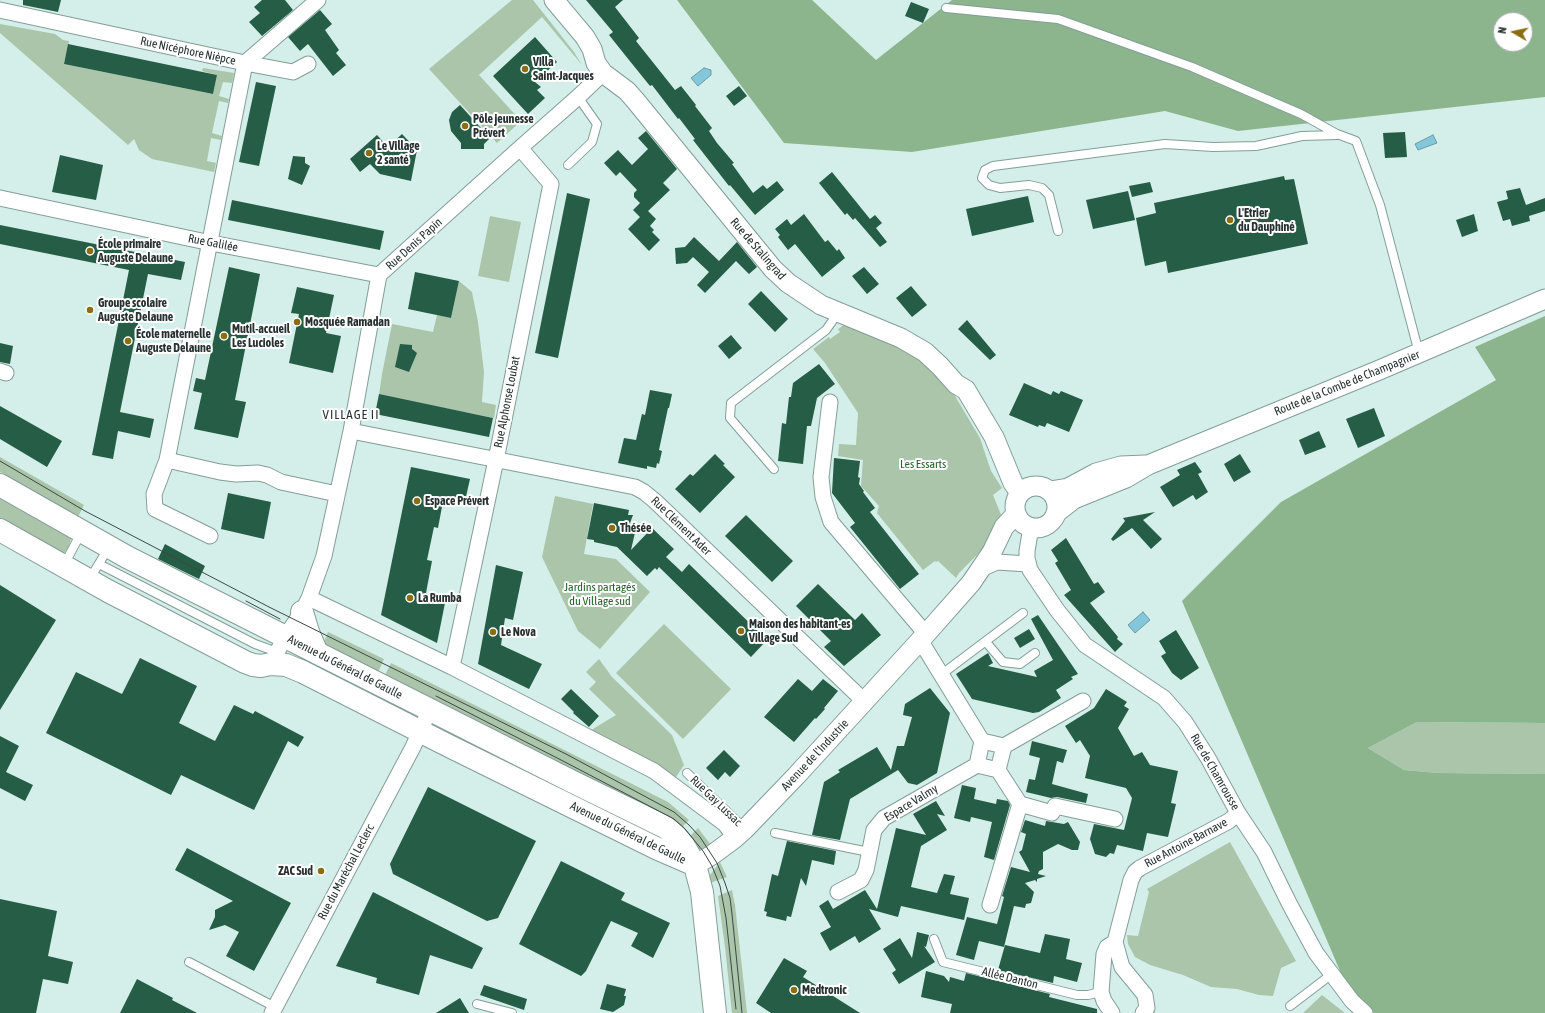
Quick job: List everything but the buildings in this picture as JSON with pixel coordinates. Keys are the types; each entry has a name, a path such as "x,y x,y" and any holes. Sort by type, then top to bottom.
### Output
{"main road":[{"name":"Avenue du Général de Gaulle","path":"0,485 81,532 99,564 246,662 261,666 278,651"},
{"name":"Avenue du Général de Gaulle","path":"0,530 63,566 99,564 278,651 317,653 665,827 675,835 695,865"},
{"path":"305,605 308,632 317,653"},
{"name":"Avenue du Général de Gaulle","path":"278,651 286,665 303,672 658,849 695,865"},
{"path":"695,865 702,892 715,1013"}],"street":[{"path":"245,63 318,0"},
{"name":"Rue de Stalingrad","path":"554,0 585,38 592,50 596,63 603,73 627,91 636,100 773,269 788,283 821,305 901,338 925,352 956,384 966,390 994,436 1013,483 1020,493"},
{"name":"Rue Nicéphore Nièpce","path":"0,10 245,63 211,243 167,460 154,494 155,508 210,536"},
{"path":"245,63 293,72 308,64"},
{"name":"Rue Denis Papin","path":"278,651 305,605 324,556 351,431 380,275 520,148 578,98 603,73"},
{"name":"Rue Alphonse Loubat","path":"452,667 496,460 551,184 520,148"},
{"name":"Rue Galilée","path":"0,198 211,243 380,275"},
{"name":"Route de la Combe de Champagnier","path":"1056,513 1074,499 1126,478 1148,465 1419,353 1545,299"},
{"path":"830,402 821,477 823,497 831,522 923,637 942,674 982,741 977,765 998,770 1020,804 1052,813 1055,806 1115,819"},
{"name":"Rue Clément Ader","path":"351,431 635,487 655,501 864,701"},
{"path":"167,460 220,472 236,474 258,473 267,475 281,482 337,494"},
{"name":"Route de la Combe de Champagnier","path":"1050,491 1068,488 1096,473 1121,466 1148,465"},
{"path":"1034,486 1040,486 1050,491 1056,502 1056,513 1048,524 1037,528 1024,522 1015,506 1016,500 1020,493 1034,486"},
{"name":"Avenue de l'Industrie","path":"695,865 712,855 740,833 923,637 971,583 988,560 1004,527 1024,522"},
{"name":"Rue de Chamrousse","path":"1024,522 1028,564 1030,570 1057,610 1085,645 1164,698 1185,722 1208,758 1238,813 1264,852 1289,904 1316,953 1352,1001 1365,1013"},
{"path":"988,560 1028,564"},
{"path":"305,605 452,667 654,771 725,824 740,833"},
{"path":"982,741 1004,746 1083,701"},
{"name":"Rue du Maréchal Leclerc","path":"273,1010 413,747 430,709"},
{"path":"998,770 1004,746"},
{"name":"Espace Valmy","path":"838,892 861,880 866,870 874,830 884,818 977,765"},
{"path":"990,905 1020,804"},
{"name":"Rue Antoine Barnave","path":"1101,992 1104,954 1107,948 1115,942 1131,880 1135,872 1229,821 1238,813"},
{"path":"1115,942 1122,967 1144,995 1147,1008 1143,1013"},
{"path":"1101,992 1104,1001 1112,1013"}],"lane":[{"path":"946,8 1058,19 1199,70 1301,114 1337,134 1356,141 1380,205 1419,353"},
{"path":"568,165 592,142 597,124 578,98"},
{"path":"1058,231 1049,195 1042,188 1029,185 1000,188 989,185 982,178 985,170 993,166 1165,144 1214,147 1256,146 1302,136 1337,134"},
{"path":"774,469 730,418 731,403 826,330 838,313"},
{"path":"63,566 81,532"},
{"path":"942,674 1023,613"},
{"path":"986,642 1003,662 1020,664 1035,653"},
{"name":"Rue Gay Lussac","path":"687,773 740,833"},
{"path":"776,833 870,852"},
{"name":"Allée Danton","path":"934,939 943,962 1077,995 1088,995 1101,992"},
{"path":"188,962 273,1010"},
{"path":"1290,1006 1332,974"},
{"path":"477,1004 512,1013"}],"green space":[{"path":"512,0 533,0 574,52 582,65 542,17 479,75 521,121 497,143 429,69"},
{"path":"677,0 812,0 876,60 952,0 1545,0 1545,97 1238,131 1165,111 912,152 784,143"},
{"path":"0,24 55,34 63,40 69,41 64,64 213,94 217,75 202,71 203,68 234,73 232,83 223,82 219,96 229,99 228,103 219,101 212,133 222,136 221,140 211,138 207,161 216,163 214,172 152,159 139,150 134,139 128,145 0,33"},
{"path":"490,216 521,222 509,282 478,276"},
{"path":"459,281 472,292 478,322 484,372 482,402 496,405 494,418 379,395 392,324 433,332 437,315 451,318"},
{"path":"1545,316 1545,723 1417,722 1368,748 1404,770 1437,773 1545,774 1545,1013 1374,1013 1352,999 1182,601 1281,502 1496,380 1475,347"},
{"name":"Les Essarts","path":"844,325 892,341 912,352 952,391 980,438 991,471 1002,488 993,495 1002,517 985,547 959,573 956,578 938,561 935,561 923,570 877,513 879,506 861,486 863,460 838,456 839,444 856,445 858,413 825,363 813,349 829,337 830,339 840,332 838,329"},
{"path":"0,457 84,505 78,517 0,472"},
{"path":"0,492 71,538 69,547 66,551 62,554 0,527"},
{"name":"Jardins partagés du Village sud","path":"555,496 593,504 584,554 616,559 650,592 600,649 578,631 542,557"},
{"path":"664,624 731,689 683,739 616,673"},
{"path":"328,632 384,659 376,677 355,660 323,644"},
{"path":"599,659 612,677 672,735 684,765 676,777 588,732 616,715 589,689 596,682 586,672"},
{"path":"391,663 668,802 689,820 678,831 466,723 468,716 385,675"},
{"path":"1417,722 1545,723 1545,774 1437,773 1404,770 1368,748"},
{"path":"698,828 711,845 704,849 698,849 685,841"},
{"path":"1230,842 1296,961 1281,968 1273,996 1259,995 1237,989 1211,987 1183,975 1150,965 1135,957 1128,944 1127,935 1138,936 1149,892 1147,889"},
{"path":"720,862 727,877 710,883 710,875"},
{"path":"732,890 747,1013 732,1013 718,896"},
{"path":"1322,995 1345,1013 1303,1013"}],"water":[{"path":"704,68 711,70 711,75 698,86 691,78"},
{"path":"1433,135 1437,143 1418,150 1415,144"},
{"path":"1143,612 1150,620 1135,633 1128,625"}],"tram line":[{"path":"0,461 85,511 269,607 566,754 674,812 700,837 717,863 725,883 730,898 742,1013"},
{"path":"246,601 280,619"},
{"path":"436,696 674,819 685,829 703,851 712,866 720,886 726,918 736,1009"}],"place":[{"name":"Villa Saint-Jacques","path":"525,69"},
{"name":"Pôle jeunesse Prévert","path":"465,126"},
{"name":"Le Village 2 santé","path":"369,153"},
{"name":"L'Etrier du Dauphiné","path":"1230,220"},
{"name":"École primaire Auguste Delaune","path":"90,251"},
{"name":"Groupe scolaire Auguste Delaune","path":"90,310"},
{"name":"Mosquée Ramadan","path":"297,322"},
{"name":"Mutil-accueil Les Lucioles","path":"224,336"},
{"name":"École maternelle Auguste Delaune","path":"128,341"},
{"name":"Espace Prévert","path":"417,501"},
{"name":"Thésée","path":"612,528"},
{"name":"La Rumba","path":"410,598"},
{"name":"Maison des habitant-es Village Sud","path":"741,631"},
{"name":"Le Nova","path":"493,632"},
{"name":"ZAC Sud","path":"321,871"},
{"name":"Medtronic","path":"794,990"}],"district":[{"name":"VILLAGE II","path":"351,415"}]}
